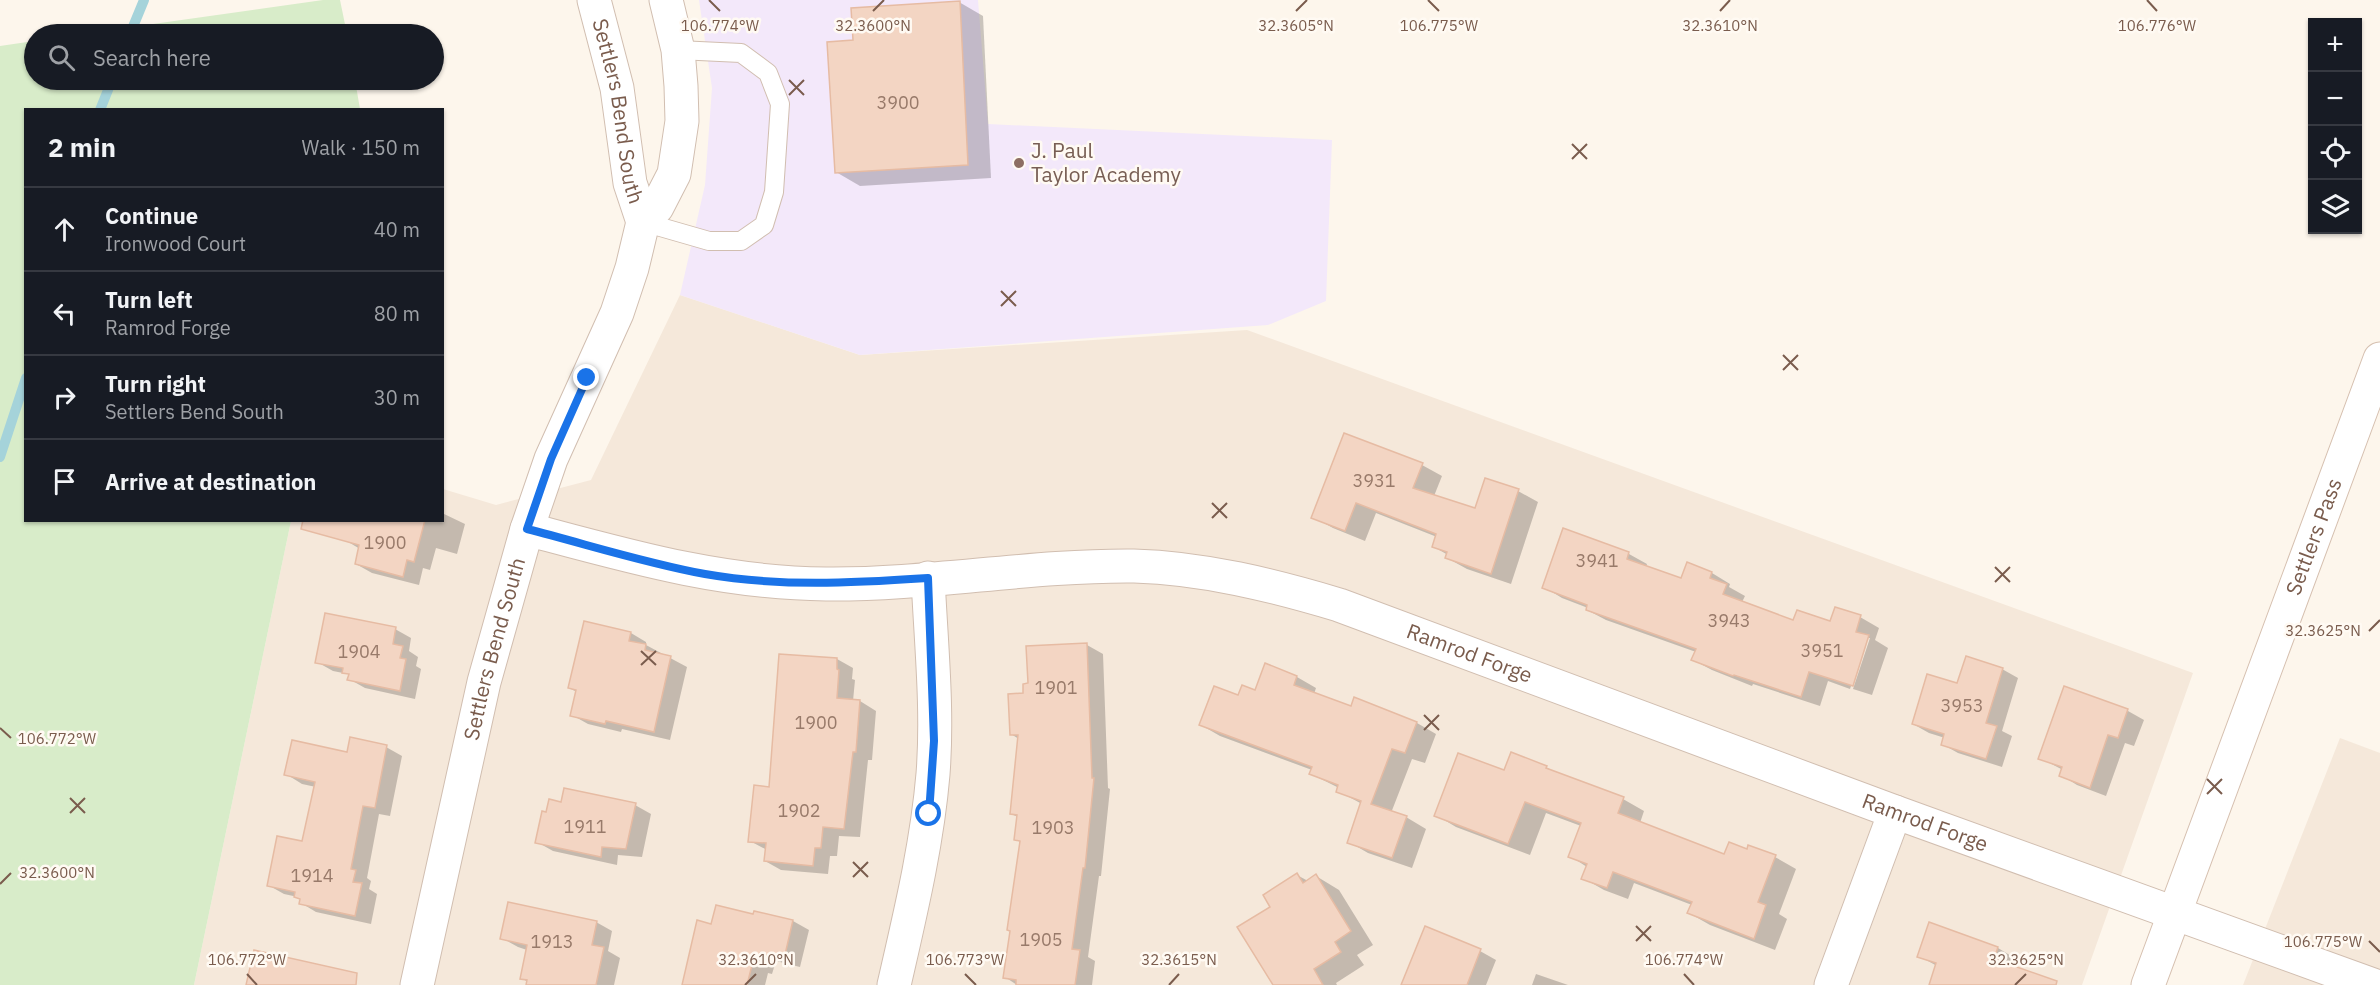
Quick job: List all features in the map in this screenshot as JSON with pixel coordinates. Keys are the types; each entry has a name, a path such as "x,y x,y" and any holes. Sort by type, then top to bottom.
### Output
{"street":[{"name":"Settlers Bend South","path":"594,0 617,88 630,183 643,222"},
{"name":"Settlers Bend South","path":"417,985 484,681 527,529 551,459 617,313 632,268 643,222 667,191 675,174 682,121 678,50 666,0"},
{"name":"Settlers Pass","path":"2148,985 2380,359"},
{"name":"Ramrod Forge","path":"527,529 666,565 744,579 826,584 1135,566 1177,569 1258,582 1339,605 1895,812 2373,985"},
{"path":"894,985 922,854 933,774 934,706 928,578"},
{"path":"1831,985 1895,812"}],"lane":[{"path":"643,222 709,241 741,241 764,225 774,192 780,104 768,73 741,53 678,50"}],"shaded area":[{"name":"J. Paul Taylor Academy","path":"699,0 978,0 988,124 1332,140 1326,301 1268,325 860,355 680,295 705,185 712,88"},
{"path":"680,295 860,355 1247,330 2193,673 2082,985 194,985 291,522 444,522 444,489 496,505 591,480"},
{"path":"2340,738 2380,753 2380,985 2243,985"}],"green space":[{"path":"323,0 340,0 345,24 153,24"},
{"path":"24,42 24,90 357,90 360,108 24,108 24,522 291,522 194,985 0,985 0,46"}],"building":[{"path":"960,1 968,165 835,173 827,42 853,40 851,8"},
{"path":"1344,433 1423,463 1413,488 1475,508 1485,478 1519,489 1491,574 1445,558 1447,552 1432,547 1436,534 1356,503 1345,531 1311,518"},
{"path":"303,522 424,522 414,562 407,560 403,577 355,564 359,545 301,529"},
{"path":"1563,528 1629,552 1627,559 1681,578 1687,562 1712,572 1710,578 1727,584 1723,594 1793,620 1797,610 1830,621 1835,607 1861,615 1856,632 1869,635 1853,686 1809,672 1801,697 1733,676 1691,660 1696,649 1586,610 1587,605 1542,588"},
{"path":"325,613 396,627 393,644 403,646 400,658 406,659 400,691 347,680 349,674 342,673 343,668 315,663"},
{"path":"584,621 631,632 629,641 646,644 645,650 671,656 654,732 606,721 605,724 570,716 576,690 568,688"},
{"path":"1087,643 1092,778 1094,778 1085,868 1083,868 1072,949 1080,950 1075,985 1016,985 1016,980 1003,978 1010,931 1007,930 1020,841 1014,840 1017,815 1010,814 1018,735 1010,735 1008,694 1023,693 1023,684 1028,683 1026,646"},
{"path":"779,654 837,658 837,669 839,670 837,698 860,700 856,752 853,752 844,829 823,827 821,848 815,848 813,866 764,861 766,843 748,842 754,785 769,787"},
{"path":"1966,656 2003,668 1986,723 1997,726 1986,759 1941,745 1944,734 1912,724 1927,674 1957,683"},
{"path":"1265,663 1297,676 1294,685 1351,706 1354,697 1417,722 1405,753 1392,749 1371,804 1407,816 1392,858 1347,843 1361,801 1336,792 1338,785 1309,774 1312,767 1199,725 1214,686 1238,695 1242,685 1255,690"},
{"path":"2064,686 2128,709 2118,738 2108,735 2090,788 2059,776 2062,767 2038,759"},
{"path":"350,737 387,745 375,808 363,806 351,869 356,870 353,882 362,883 355,916 299,904 300,899 294,897 295,892 267,886 277,836 302,841 315,782 284,775 292,740 347,752"},
{"path":"1511,752 1547,766 1546,768 1624,797 1618,813 1724,854 1729,842 1747,849 1748,845 1776,855 1758,902 1766,905 1754,939 1687,913 1692,902 1613,872 1607,888 1581,879 1587,864 1568,857 1581,823 1525,802 1508,844 1434,816 1458,753 1504,770"},
{"path":"564,788 636,803 626,849 602,847 601,857 535,843 542,811 546,812 549,799 561,802"},
{"path":"1297,873 1303,883 1316,874 1351,931 1335,942 1341,952 1314,969 1323,985 1273,985 1237,927 1270,907 1263,895"},
{"path":"508,902 597,921 592,945 604,947 596,985 526,985 527,980 520,979 527,945 500,939"},
{"path":"716,905 793,920 784,959 760,953 756,966 752,965 747,985 682,985 697,920 711,924"},
{"path":"1929,922 1998,947 1994,959 2057,981 2056,985 1929,985 1936,963 1917,957"},
{"path":"1425,926 1481,949 1467,985 1401,985"},
{"path":"254,950 357,973 356,985 246,985"}],"waterway":[{"path":"134,24 144,0"},
{"path":"101,108 108,90"},
{"path":"0,457 24,384"}],"place":[{"name":"J. Paul Taylor Academy","path":"1019,163"}],"route":[{"path":"587,378 551,459 527,529 704,574 744,579 826,584 928,578 934,706 933,774 929,814"}]}
